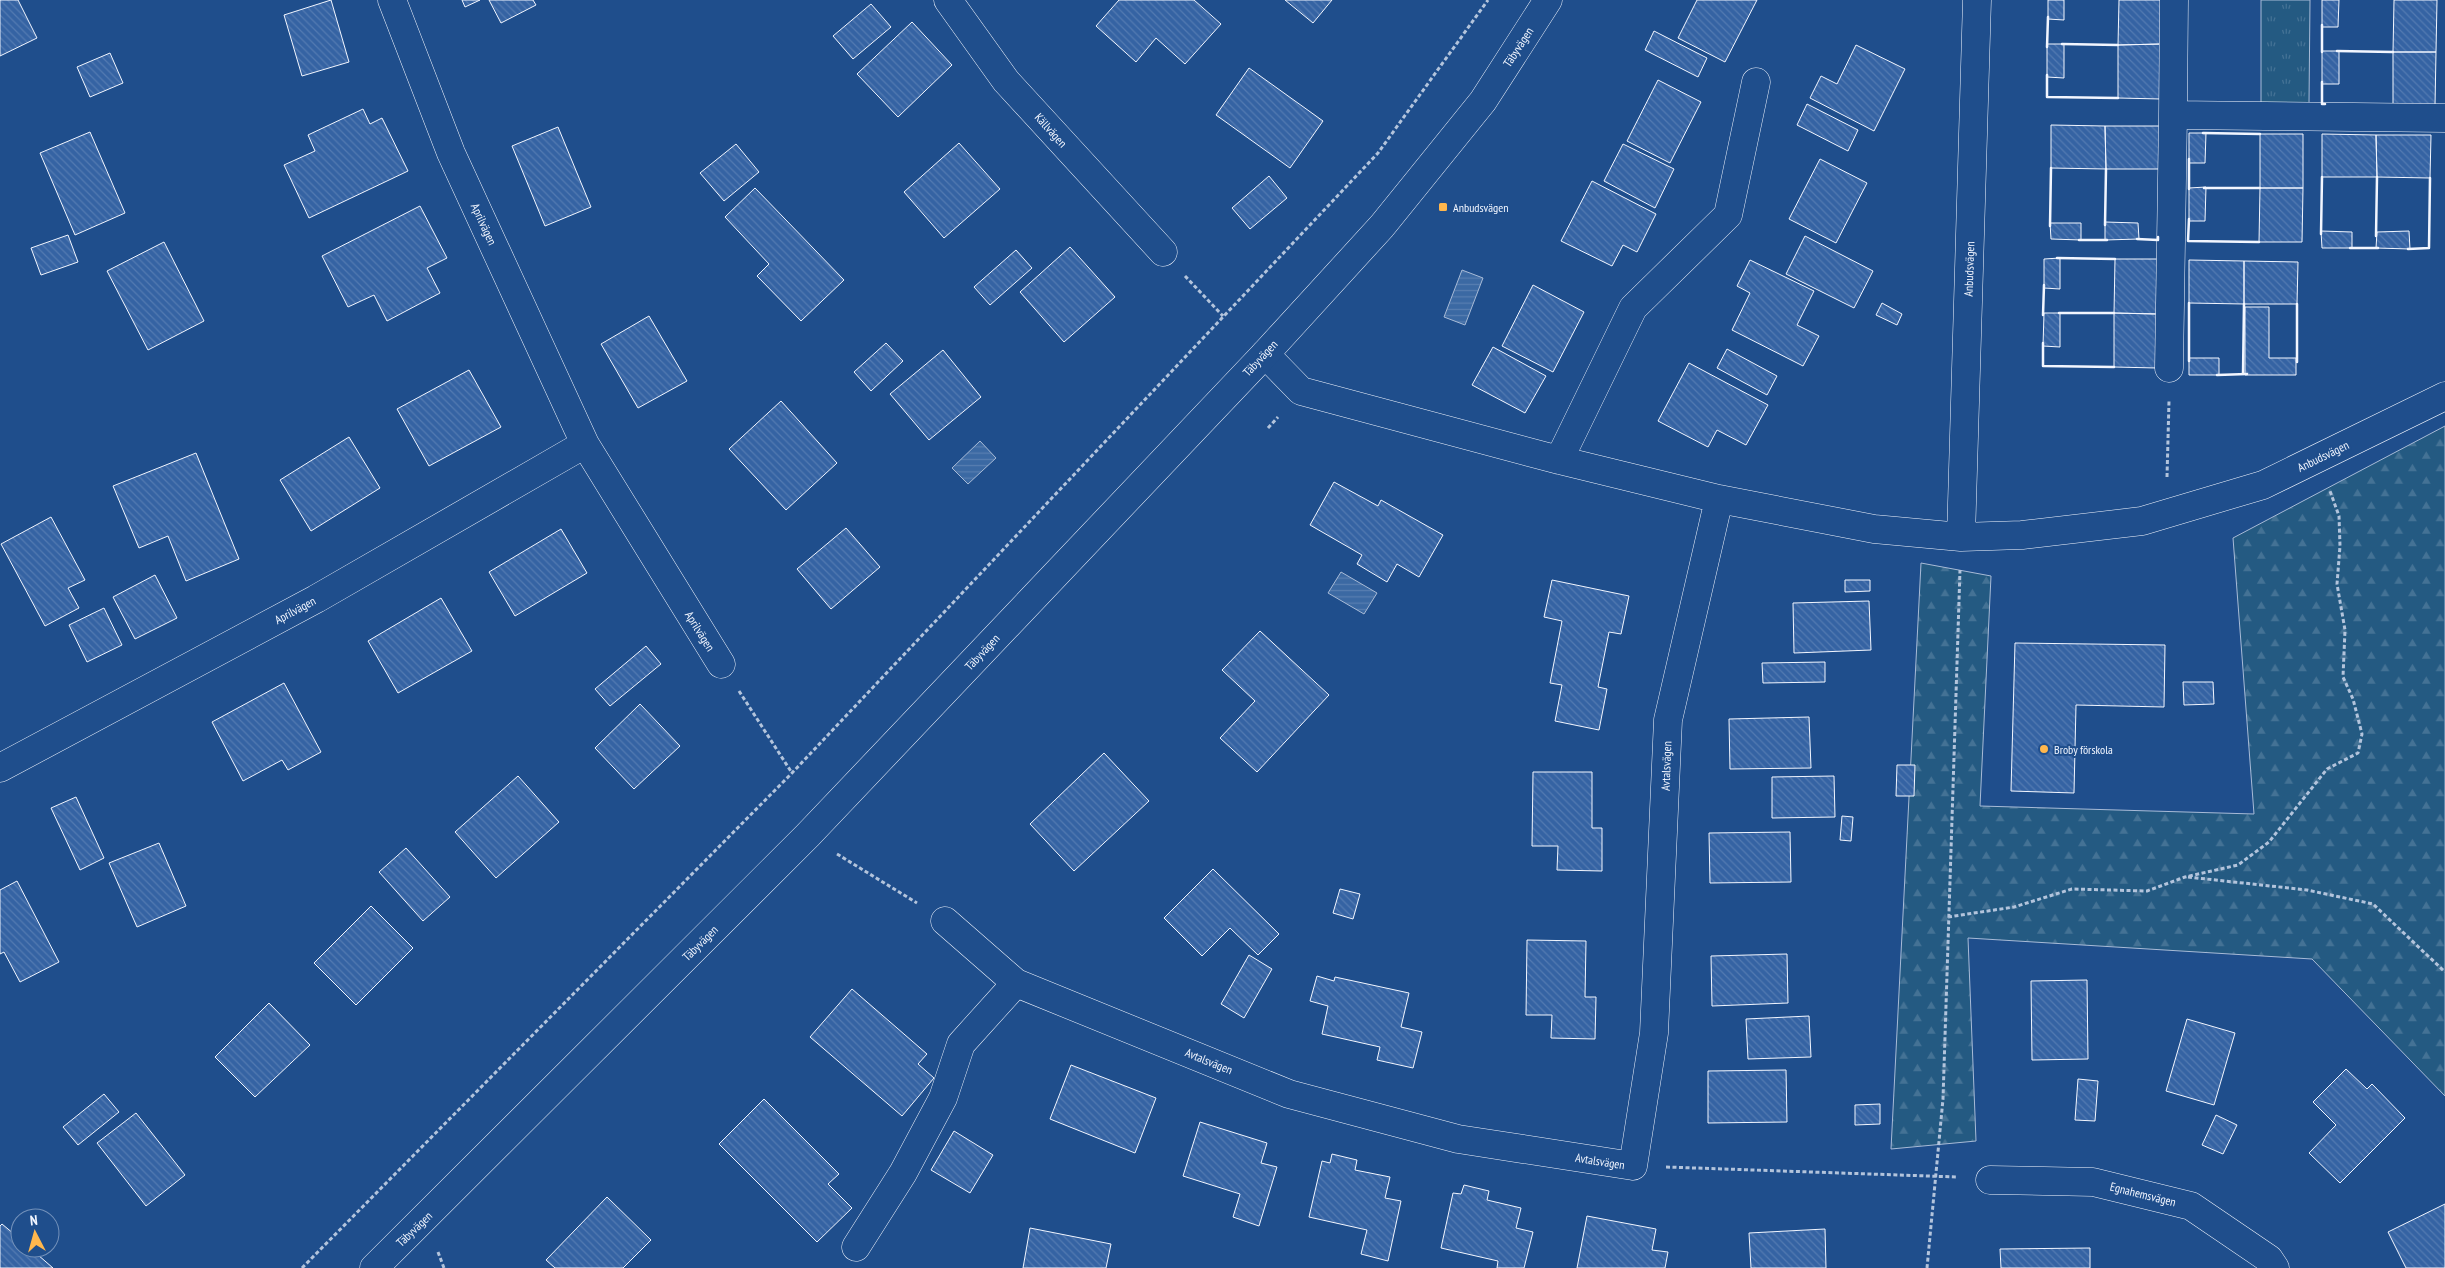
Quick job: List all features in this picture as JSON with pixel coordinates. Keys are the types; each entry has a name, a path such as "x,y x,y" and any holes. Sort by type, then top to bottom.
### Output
{"street":[{"name":"Aprilvägen","path":"392,0 451,153 586,444 721,664"},
{"name":"Källvägen","path":"948,0 1006,80 1163,252"},
{"name":"Täbyvägen","path":"374,1268 808,835 1265,354 1382,226 1483,101 1548,0"},
{"name":"Anbudsvägen","path":"1961,537 1977,0"},
{"path":"2169,368 2174,0"},
{"path":"1559,460 1633,308 1728,214 1756,82"},
{"path":"2173,115 2445,118"},
{"name":"Anbudsvägen","path":"1265,354 1302,391 1559,460 1719,499 1874,529 1961,537 2022,535 2142,521 2167,514 2263,485 2445,396"},
{"name":"Aprilvägen","path":"0,768 316,599 586,444"},
{"name":"Avtalsvägen","path":"945,920 1016,983 1289,1094 1458,1138 1633,1166 1654,1033 1668,720 1719,499"},
{"path":"856,1247 903,1173 943,1098 961,1044 1016,983"},
{"name":"Egnahemsvägen","path":"1990,1180 2093,1182 2191,1206 2269,1259 2275,1268"}],"path":[{"path":"302,1268 792,773 1378,153 1488,0"},
{"path":"1163,252 1224,316"},
{"path":"2167,514 2169,368"},
{"path":"1948,918 2014,906 2072,889 2147,891 2185,877 2238,865 2269,842 2327,769 2358,753 2362,734 2353,699 2343,677 2345,630 2337,584 2340,546 2339,516 2318,458"},
{"path":"1927,1268 1943,1099 1961,537"},
{"path":"721,664 792,773"},
{"path":"808,835 945,920"},
{"path":"2185,877 2307,890 2373,904 2445,972"},
{"path":"1633,1166 1937,1176 1990,1180"}],"green space":[{"path":"2261,0 2310,0 2309,103 2261,103"},
{"path":"2445,426 2445,1096 2312,959 1968,938 1976,1141 1891,1149 1921,563 1991,576 1980,806 2254,814 2233,538"}],"shaded area":[{"path":"1462,270 1483,278 1465,325 1444,317"},
{"path":"980,441 996,458 968,484 952,468"},
{"path":"1341,572 1377,593 1364,614 1328,593"}],"building":[{"path":"0,0 18,0 37,38 0,56"},
{"path":"331,0 349,62 302,76 284,15"},
{"path":"462,0 480,0 465,7"},
{"path":"489,0 533,0 536,5 501,23"},
{"path":"1119,0 1194,0 1221,24 1185,64 1156,38 1136,62 1096,26"},
{"path":"1285,0 1332,0 1313,23"},
{"path":"1697,0 1757,0 1725,62 1678,38"},
{"path":"2048,0 2064,0 2064,20 2048,19"},
{"path":"2119,0 2162,0 2161,44 2118,45"},
{"path":"2322,0 2339,0 2338,27 2322,27"},
{"path":"2394,0 2437,0 2436,52 2393,52"},
{"path":"871,4 891,27 853,59 833,36"},
{"path":"912,22 952,65 898,117 857,74"},
{"path":"1654,31 1707,58 1698,77 1645,50"},
{"path":"2047,44 2064,44 2064,78 2047,77"},
{"path":"2161,44 2161,99 2118,98 2118,45"},
{"path":"1856,45 1905,69 1874,131 1810,98 1821,76 1837,84"},
{"path":"2322,51 2339,51 2339,84 2322,84"},
{"path":"2393,52 2436,52 2435,106 2393,105"},
{"path":"110,53 123,83 90,97 77,67"},
{"path":"1249,68 1323,121 1290,168 1216,115"},
{"path":"1658,80 1701,102 1670,163 1627,141"},
{"path":"1807,104 1858,130 1848,151 1797,125"},
{"path":"363,109 370,124 382,118 408,171 309,218 284,165 315,151 308,135"},
{"path":"2051,125 2105,126 2106,169 2051,168"},
{"path":"2105,126 2160,126 2159,169 2106,169"},
{"path":"558,127 591,207 545,226 512,146"},
{"path":"90,132 125,213 75,235 40,153"},
{"path":"2189,133 2206,133 2205,163 2189,163"},
{"path":"2260,134 2303,134 2303,188 2260,188"},
{"path":"2322,134 2376,135 2377,177 2322,177"},
{"path":"2376,135 2431,135 2430,178 2377,177"},
{"path":"959,143 1000,189 944,238 904,192"},
{"path":"736,144 759,172 724,201 700,173"},
{"path":"1623,144 1674,169 1655,208 1604,181"},
{"path":"1820,159 1867,183 1836,243 1789,219"},
{"path":"1269,176 1287,198 1250,229 1232,208"},
{"path":"1592,181 1656,214 1637,252 1623,245 1612,266 1561,241"},
{"path":"2206,187 2205,221 2189,221 2189,188"},
{"path":"755,188 844,280 801,321 757,276 769,264 725,217"},
{"path":"2260,188 2303,188 2302,242 2259,242"},
{"path":"420,206 447,258 427,268 440,293 387,321 374,295 348,307 322,256"},
{"path":"2105,222 2138,223 2139,239 2105,240"},
{"path":"2050,223 2081,223 2081,240 2051,239"},
{"path":"2321,231 2352,232 2352,248 2322,248"},
{"path":"2409,231 2410,249 2376,248 2377,232"},
{"path":"68,235 78,262 41,275 31,248"},
{"path":"1805,236 1873,271 1854,308 1786,274"},
{"path":"164,242 204,321 148,350 107,271"},
{"path":"1070,247 1115,297 1064,342 1020,292"},
{"path":"1016,250 1032,268 990,305 974,287"},
{"path":"2060,258 2060,289 2044,288 2044,259"},
{"path":"2115,259 2158,259 2157,314 2114,313"},
{"path":"1750,260 1814,291 1797,325 1819,336 1803,366 1732,330 1750,293 1737,286"},
{"path":"2189,260 2244,261 2244,304 2189,303"},
{"path":"2244,261 2298,262 2297,304 2244,304"},
{"path":"1533,285 1584,312 1553,372 1502,346"},
{"path":"1882,303 1902,314 1897,325 1876,315"},
{"path":"2245,307 2269,307 2269,358 2296,358 2296,375 2245,375"},
{"path":"2044,313 2060,313 2060,347 2043,346"},
{"path":"2114,313 2157,314 2157,368 2114,367"},
{"path":"649,316 687,381 638,408 601,344"},
{"path":"886,343 903,361 871,391 854,372"},
{"path":"1493,347 1546,376 1525,413 1472,385"},
{"path":"1727,349 1777,376 1767,395 1717,368"},
{"path":"943,350 981,397 929,440 890,394"},
{"path":"2189,358 2219,358 2219,375 2189,375"},
{"path":"1689,363 1768,405 1746,445 1717,430 1708,447 1658,421"},
{"path":"469,370 501,427 429,466 397,409"},
{"path":"781,401 837,463 786,510 729,449"},
{"path":"349,437 380,488 311,531 280,480"},
{"path":"196,453 239,559 186,581 168,536 139,548 113,486"},
{"path":"1334,482 1378,506 1381,500 1443,535 1419,577 1397,564 1387,582 1357,564 1362,555 1310,525"},
{"path":"51,517 85,580 68,588 79,608 45,626 1,544"},
{"path":"846,528 880,567 831,609 797,569"},
{"path":"561,529 587,573 515,616 489,572"},
{"path":"155,575 177,618 135,639 113,597"},
{"path":"1552,580 1629,596 1621,634 1609,632 1598,687 1607,689 1599,730 1555,721 1562,685 1550,683 1562,621 1544,617"},
{"path":"1845,580 1870,580 1870,591 1845,592"},
{"path":"441,598 472,651 398,693 368,641"},
{"path":"1869,601 1871,650 1794,653 1793,603"},
{"path":"104,608 122,645 87,662 69,625"},
{"path":"1260,631 1329,695 1257,772 1220,738 1255,701 1222,670"},
{"name":"Broby förskola","path":"2015,643 2165,645 2164,707 2076,705 2074,793 2011,791"},
{"path":"646,646 661,664 610,706 595,689"},
{"path":"1825,662 1825,682 1763,683 1762,663"},
{"path":"2183,682 2213,682 2214,704 2184,705"},
{"path":"284,683 321,752 288,770 282,760 243,781 212,722"},
{"path":"640,704 680,746 634,789 595,748"},
{"path":"1809,717 1811,768 1730,769 1729,719"},
{"path":"1104,753 1149,801 1074,871 1030,824"},
{"path":"1897,765 1915,765 1914,796 1896,796"},
{"path":"1533,772 1592,772 1592,828 1602,828 1602,871 1557,870 1558,846 1532,846"},
{"path":"518,776 559,822 496,878 455,832"},
{"path":"1834,776 1835,817 1772,818 1772,777"},
{"path":"76,797 104,858 80,870 51,808"},
{"path":"1842,816 1853,817 1851,841 1840,840"},
{"path":"1790,832 1791,882 1710,883 1709,833"},
{"path":"159,843 186,906 137,927 109,863"},
{"path":"406,848 450,897 423,921 379,872"},
{"path":"1213,869 1279,934 1258,955 1230,928 1202,956 1164,918"},
{"path":"17,881 59,962 20,982 4,952 0,954 0,890"},
{"path":"1340,889 1360,894 1353,919 1333,913"},
{"path":"371,906 413,948 356,1005 314,963"},
{"path":"1527,940 1586,941 1585,997 1596,997 1595,1039 1551,1038 1552,1015 1526,1015"},
{"path":"1787,954 1788,1003 1712,1006 1711,956"},
{"path":"1249,955 1272,969 1244,1018 1221,1004"},
{"path":"1317,976 1334,981 1335,977 1409,993 1401,1027 1422,1032 1413,1068 1377,1060 1380,1047 1322,1034 1328,1006 1310,1001"},
{"path":"2087,980 2088,1059 2032,1060 2031,981"},
{"path":"852,989 927,1054 918,1064 934,1078 902,1116 810,1037"},
{"path":"269,1003 310,1045 255,1097 215,1057"},
{"path":"1809,1016 1811,1057 1748,1059 1746,1019"},
{"path":"2187,1019 2235,1033 2214,1105 2166,1091"},
{"path":"1071,1065 1156,1098 1135,1153 1050,1119"},
{"path":"2346,1069 2367,1089 2372,1084 2405,1118 2340,1183 2309,1153 2336,1125 2313,1102"},
{"path":"1786,1070 1787,1122 1708,1123 1708,1071"},
{"path":"2078,1079 2098,1081 2095,1121 2075,1120"},
{"path":"104,1094 119,1112 78,1145 63,1127"},
{"path":"764,1099 839,1174 828,1184 852,1208 817,1242 719,1144"},
{"path":"1880,1104 1880,1124 1855,1125 1855,1105"},
{"path":"136,1113 185,1175 146,1206 97,1143"},
{"path":"2216,1115 2237,1125 2223,1154 2202,1145"},
{"path":"1200,1122 1267,1143 1261,1163 1277,1167 1259,1226 1233,1217 1240,1194 1183,1176"},
{"path":"954,1131 993,1155 970,1193 931,1170"},
{"path":"1332,1154 1357,1160 1355,1170 1390,1177 1385,1198 1401,1201 1388,1261 1361,1254 1367,1230 1309,1217 1322,1161 1330,1163"},
{"path":"1464,1185 1489,1191 1487,1200 1521,1208 1516,1228 1533,1232 1524,1268 1497,1268 1498,1261 1441,1248 1453,1193 1461,1194"},
{"path":"607,1197 651,1240 623,1268 555,1268 546,1260"},
{"path":"2445,1204 2445,1268 2406,1268 2388,1232"},
{"path":"1587,1216 1656,1229 1652,1250 1668,1252 1665,1268 1577,1268"},
{"path":"2,1224 10,1231 10,1258 42,1258 53,1268 0,1268 0,1226"},
{"path":"1030,1228 1111,1244 1106,1268 1023,1268"},
{"path":"1825,1229 1826,1268 1751,1268 1749,1233"},
{"path":"2090,1248 2090,1268 2001,1268 2000,1249"}],"wall":[{"path":"2047,47 2048,17"},
{"path":"2322,25 2322,52"},
{"path":"2062,44 2118,45"},
{"path":"2337,51 2393,52"},
{"path":"2047,75 2047,97 2118,98"},
{"path":"2322,82 2322,104 2325,104"},
{"path":"2203,133 2260,134"},
{"path":"2189,159 2189,189"},
{"path":"2050,226 2051,168"},
{"path":"2105,225 2106,169"},
{"path":"2321,234 2322,177"},
{"path":"2376,236 2377,177"},
{"path":"2408,249 2429,248 2430,178"},
{"path":"2204,188 2260,188"},
{"path":"2189,219 2188,241 2259,242"},
{"path":"2137,239 2158,240 2158,237"},
{"path":"2079,240 2107,240"},
{"path":"2350,248 2378,248"},
{"path":"2057,258 2115,259"},
{"path":"2043,315 2044,285"},
{"path":"2189,303 2189,361"},
{"path":"2243,374 2244,304"},
{"path":"2297,304 2297,362"},
{"path":"2059,313 2114,313"},
{"path":"2043,343 2043,366 2114,367"},
{"path":"2217,375 2247,374"}],"place":[{"name":"Anbudsvägen","path":"1443,207"},
{"name":"Broby förskola","path":"2044,749"}]}
